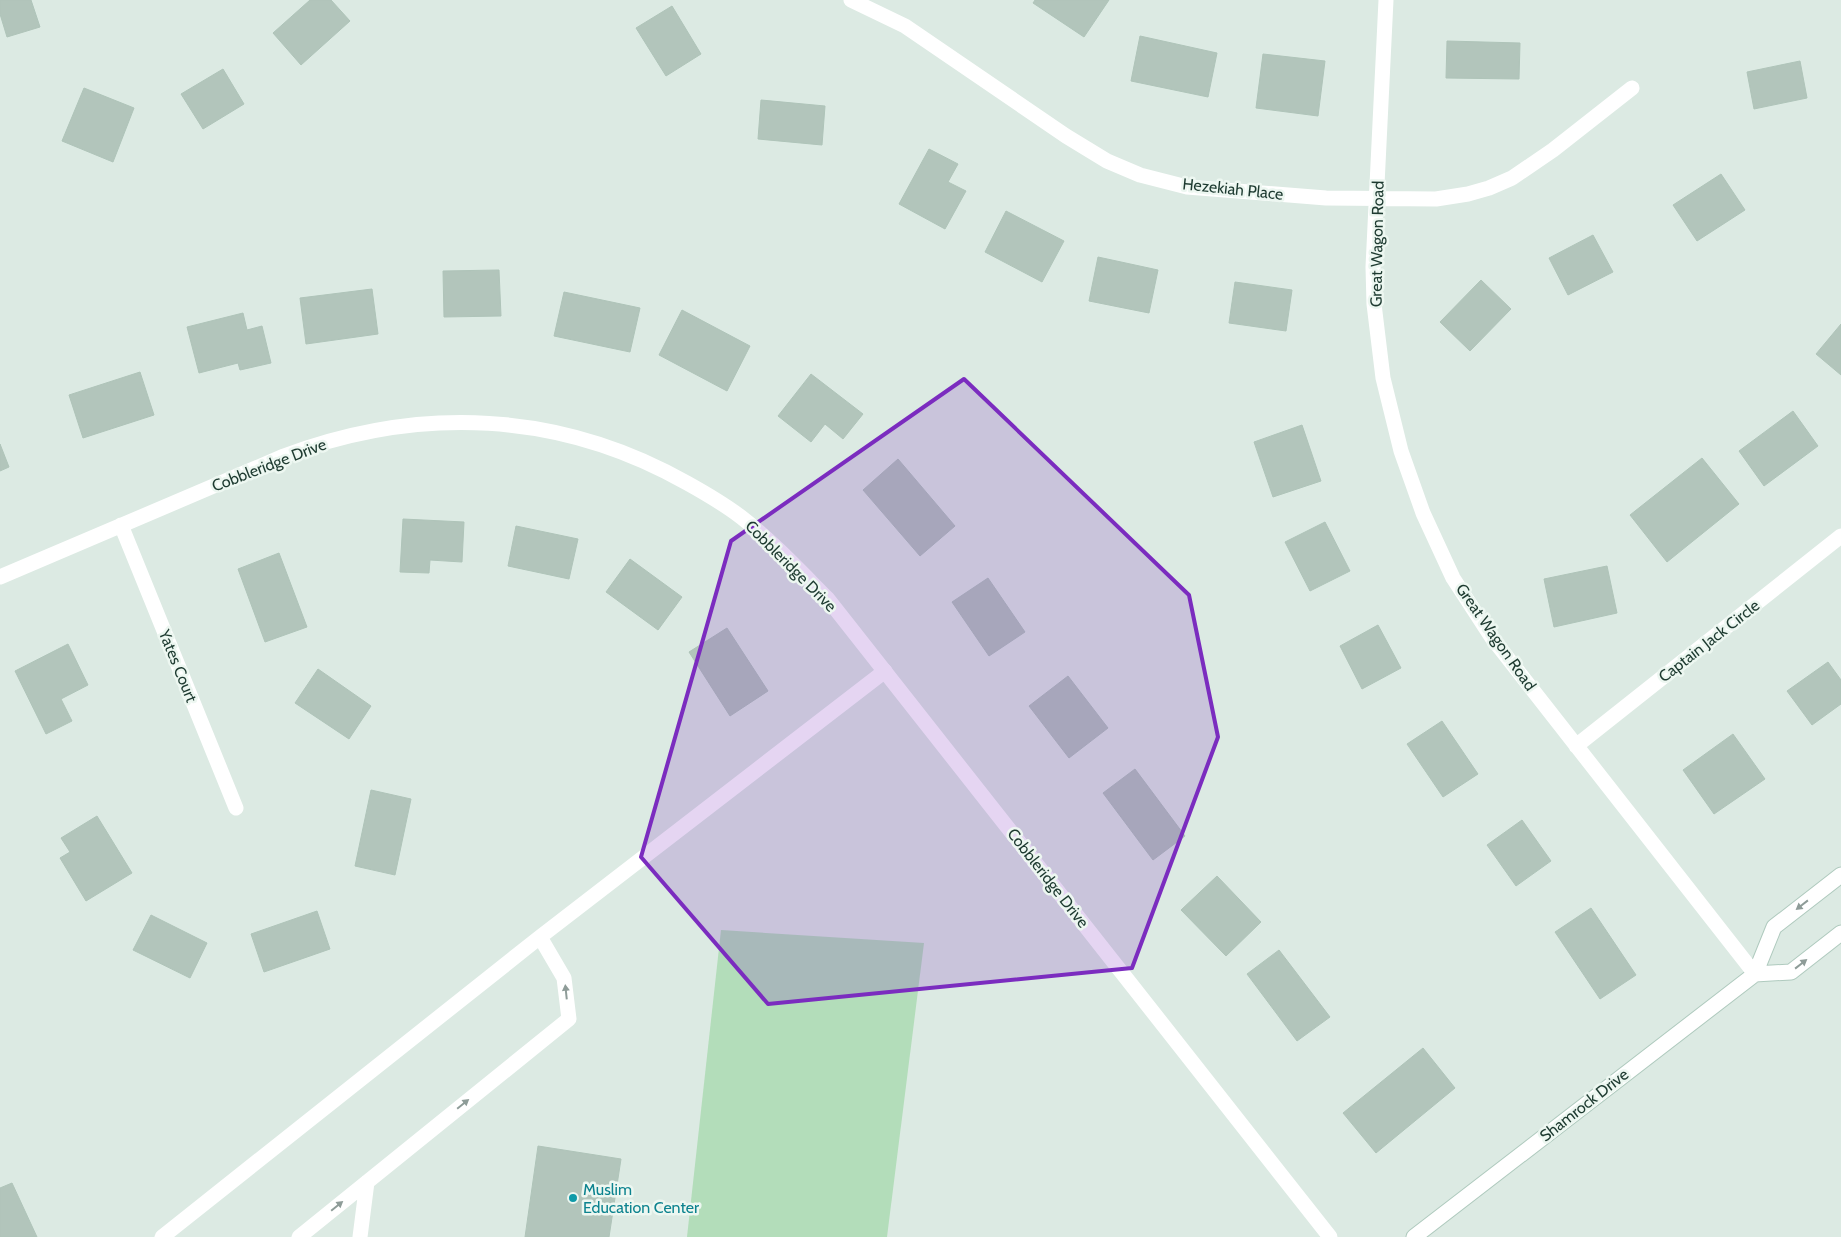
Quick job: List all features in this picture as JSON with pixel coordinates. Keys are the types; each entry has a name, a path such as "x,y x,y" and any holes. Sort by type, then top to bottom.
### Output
{"street":[{"name":"Hezekiah Place","path":"852,0 905,26 1066,136 1107,161 1140,175 1187,187 1326,198 1436,199 1468,194 1489,188 1512,178 1553,150 1632,88"},
{"name":"Great Wagon Road","path":"1386,0 1373,267 1374,295 1383,378 1401,451 1422,513 1453,578 1492,638 1755,974"},
{"name":"Cobbleridge Drive","path":"0,577 284,456 315,444 378,429 442,422 499,423 564,434 596,442 657,466 714,498 741,516 827,598 1330,1237"},
{"name":"Yates Court","path":"121,525 236,808"},
{"name":"Captain Jack Circle","path":"1576,746 1841,536"},
{"path":"162,1237 540,937 884,671"},
{"path":"1841,875 1774,927 1755,974 1791,972 1841,933"},
{"path":"299,1237 569,1019 564,978 540,937"},
{"name":"Shamrock Drive","path":"1414,1237 1755,974"},
{"path":"360,1237 366,1182"}],"highlighted area":[{"path":"964,379 1189,595 1218,737 1132,968 768,1004 641,857 731,541"}],"green space":[{"path":"721,930 924,943 887,1237 687,1237"}],"building":[{"path":"0,0 31,0 40,27 7,37 0,14"},
{"path":"310,0 331,0 350,21 301,65 273,33"},
{"path":"1035,0 1109,0 1084,37 1033,3"},
{"path":"672,6 701,54 666,76 636,28"},
{"path":"1140,36 1217,53 1208,97 1131,81"},
{"path":"1447,41 1520,43 1519,79 1446,78"},
{"path":"1263,54 1325,61 1318,116 1256,108"},
{"path":"1800,61 1807,98 1754,109 1747,72"},
{"path":"223,69 244,104 203,129 181,94"},
{"path":"84,88 134,108 113,162 62,141"},
{"path":"761,100 825,106 822,145 758,139"},
{"path":"929,149 958,164 948,182 966,191 945,229 899,204"},
{"path":"1721,174 1745,210 1697,241 1673,205"},
{"path":"1006,211 1064,241 1042,282 985,252"},
{"path":"1593,235 1613,272 1568,295 1549,258"},
{"path":"1098,257 1158,270 1149,313 1089,301"},
{"path":"499,270 501,316 444,317 443,271"},
{"path":"1481,280 1511,309 1470,351 1440,322"},
{"path":"1235,282 1292,290 1286,331 1229,323"},
{"path":"372,289 378,334 306,344 300,298"},
{"path":"564,292 640,308 630,352 554,336"},
{"path":"682,310 750,346 727,391 659,355"},
{"path":"243,313 247,330 262,326 271,363 240,370 238,363 199,373 187,327"},
{"path":"1841,324 1841,375 1816,354"},
{"path":"140,372 154,415 83,438 69,395"},
{"path":"811,374 863,414 843,439 825,424 811,442 778,416"},
{"path":"1793,411 1818,446 1764,486 1739,451"},
{"path":"1302,425 1321,481 1273,497 1254,442"},
{"path":"0,444 9,467 0,471"},
{"path":"1702,458 1739,504 1667,562 1630,515"},
{"path":"898,459 955,526 920,556 863,490"},
{"path":"403,519 464,522 462,562 430,560 429,573 400,572"},
{"path":"1325,522 1350,571 1310,591 1285,542"},
{"path":"516,526 578,539 569,579 508,566"},
{"path":"279,553 307,627 265,642 238,569"},
{"path":"630,559 682,597 658,630 606,592"},
{"path":"1607,566 1617,613 1554,627 1544,579"},
{"path":"988,578 1025,632 989,656 952,602"},
{"path":"1378,625 1401,668 1362,689 1340,646"},
{"path":"727,628 768,691 730,716 689,652"},
{"path":"68,644 88,685 61,699 72,721 46,734 15,671"},
{"path":"1828,662 1841,680 1841,704 1812,725 1787,691"},
{"path":"318,669 371,706 349,739 295,703"},
{"path":"1068,676 1108,728 1069,758 1029,706"},
{"path":"1442,721 1478,774 1443,797 1407,744"},
{"path":"1733,734 1765,779 1714,814 1683,770"},
{"path":"1135,769 1185,836 1153,860 1103,793"},
{"path":"371,790 411,799 395,875 355,866"},
{"path":"97,816 132,873 86,901 60,858 70,852 61,838"},
{"path":"1522,820 1551,861 1516,886 1487,845"},
{"path":"1217,876 1261,922 1226,956 1181,910"},
{"path":"1591,908 1636,975 1600,999 1555,932"},
{"path":"317,911 330,949 264,972 251,934"},
{"path":"151,915 207,943 190,978 133,950"},
{"path":"1279,950 1330,1017 1297,1041 1247,974"},
{"path":"1423,1048 1455,1088 1376,1153 1343,1113"},
{"name":"Muslim Education Center","path":"538,1146 621,1159 609,1237 525,1237"},
{"path":"12,1183 37,1237 0,1237 0,1188"}],"place":[{"name":"Muslim Education Center","path":"573,1198"}]}
